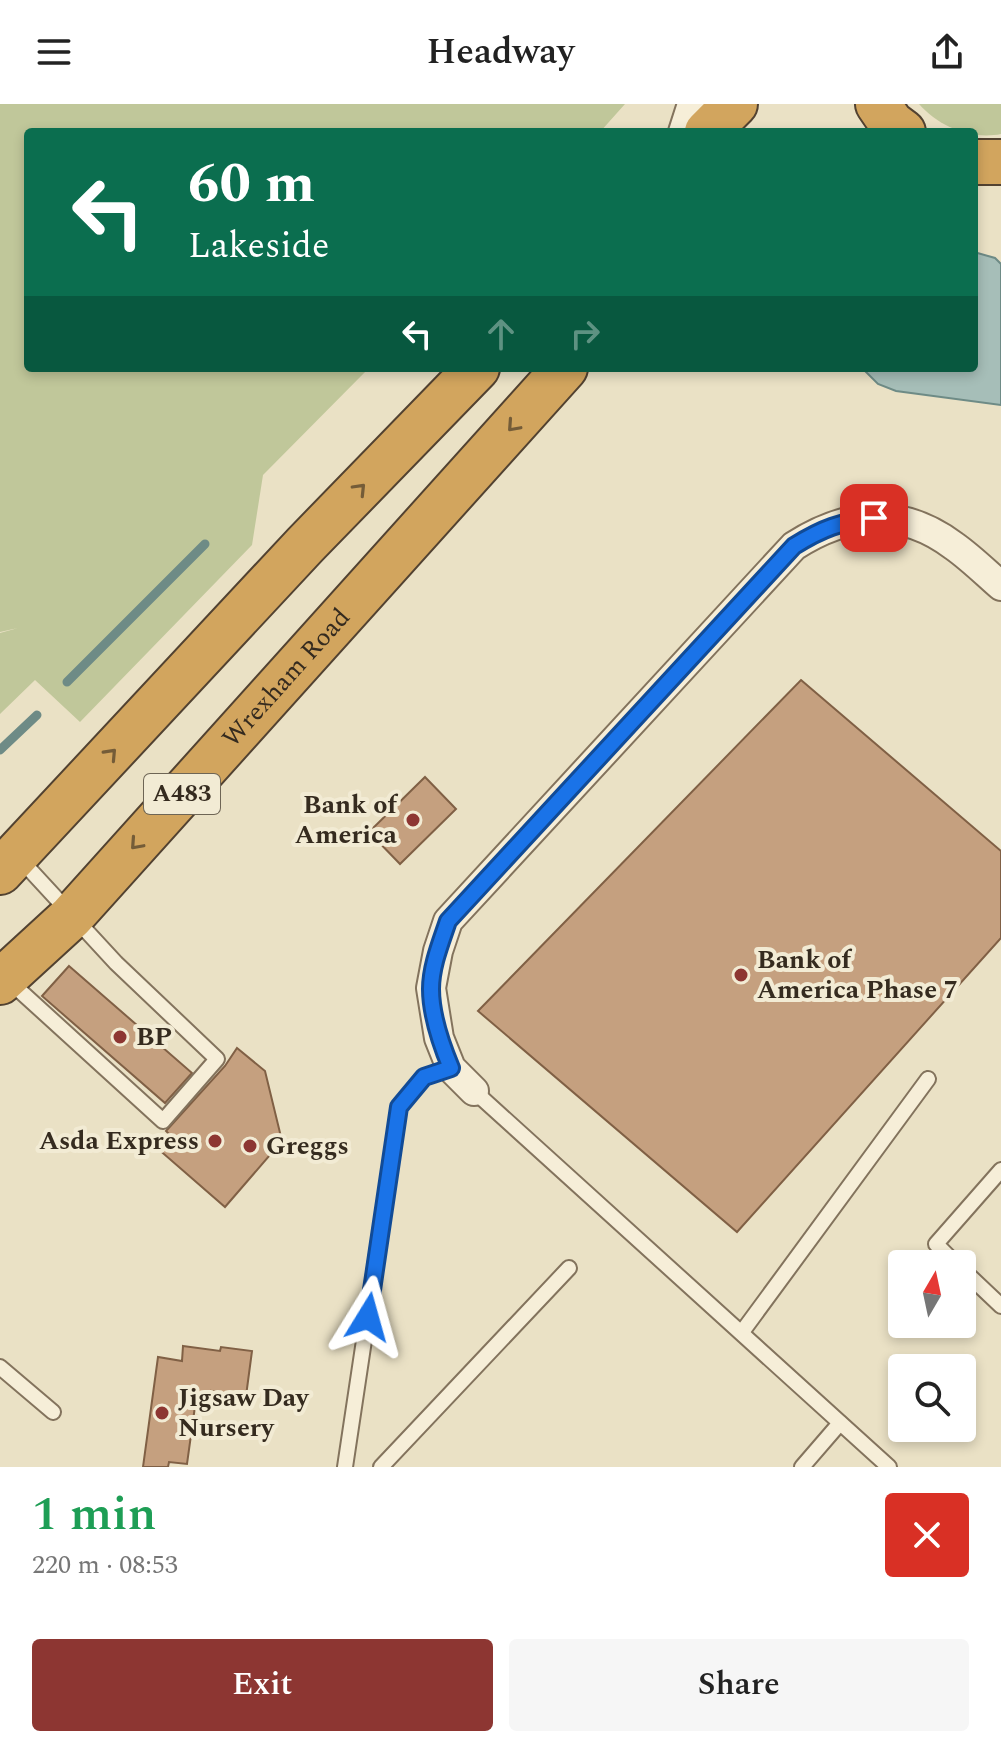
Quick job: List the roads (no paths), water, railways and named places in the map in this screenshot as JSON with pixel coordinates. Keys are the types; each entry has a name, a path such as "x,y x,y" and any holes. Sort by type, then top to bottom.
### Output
{"highway":[{"path":"711,128 735,104"},
{"path":"878,104 898,128"},
{"name":"A483","path":"8,864 305,545 473,372"},
{"name":"Wrexham Road","path":"2,976 71,917 561,372"}],"street":[{"path":"684,128 692,104"},
{"path":"474,1091 451,1068 439,1038 431,988 448,921 794,546 817,531 839,522 874,518 910,523 953,544 1001,586"}],"lane":[{"path":"2,976 163,1121 217,1059 71,917 8,864"},
{"path":"345,1467 399,1107 424,1077 451,1068"},
{"path":"742,1332 928,1079"},
{"path":"474,1091 889,1467"},
{"path":"942,1250 936,1244 1001,1170"},
{"path":"381,1467 569,1268"},
{"path":"976,1282 1001,1306"},
{"path":"0,1367 53,1412"},
{"path":"802,1467 840,1423"}],"water":[{"path":"978,253 995,258 1001,264 1001,405 896,391 878,384 866,372 978,372"}],"waterway":[{"path":"67,682 205,544"},
{"path":"0,750 37,715"}],"place":[{"name":"Bank of America","path":"413,820"},
{"name":"Bank of America Phase 7","path":"741,975"},
{"name":"BP","path":"120,1037"},
{"name":"Asda Express","path":"215,1141"},
{"name":"Greggs","path":"250,1146"},
{"name":"Jigsaw Day Nursery","path":"162,1413"}]}
